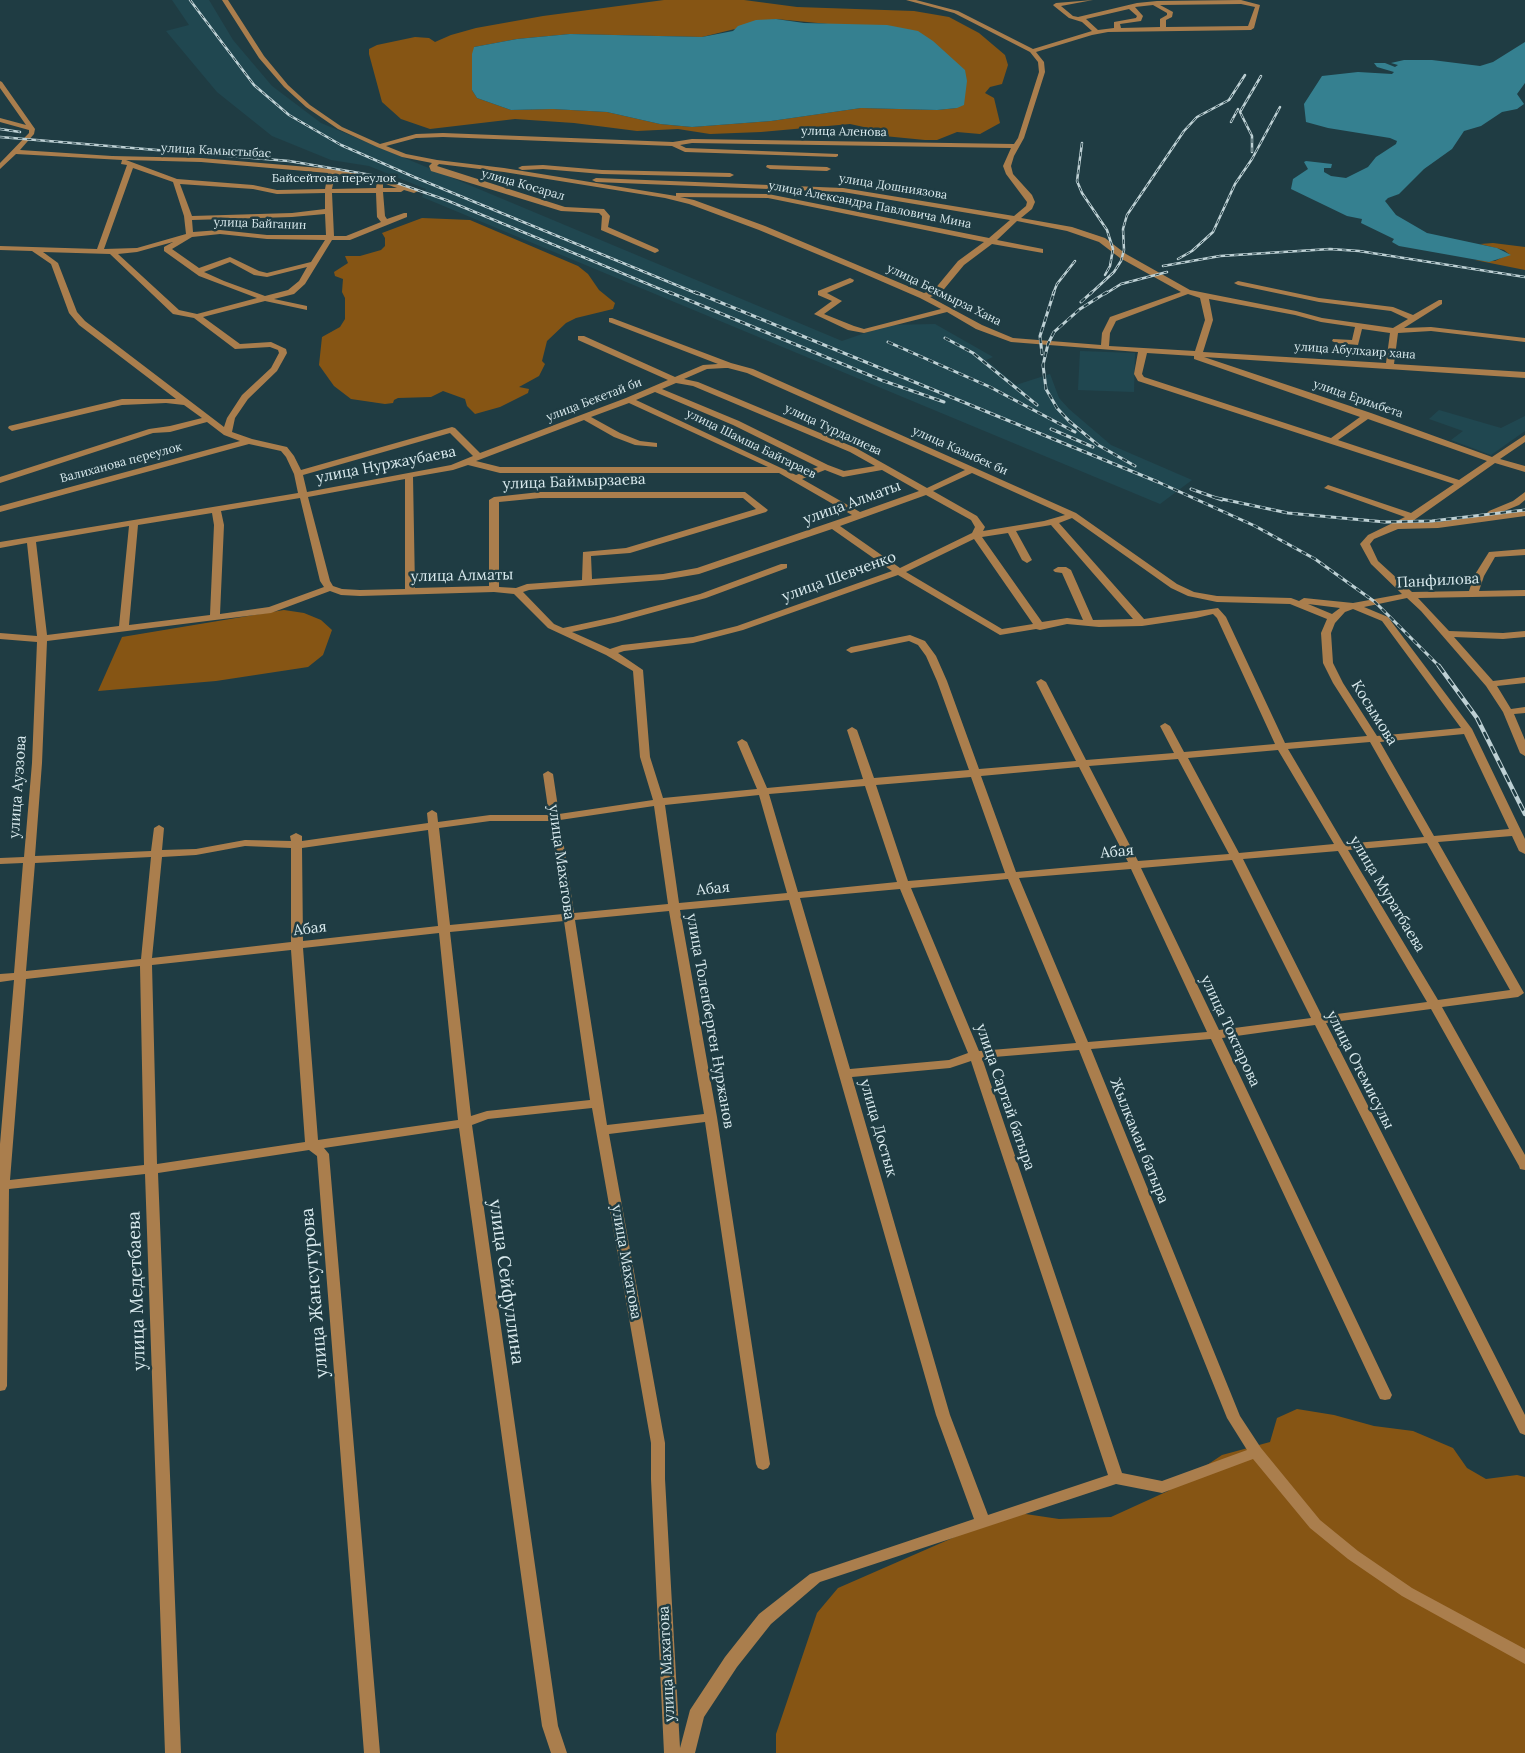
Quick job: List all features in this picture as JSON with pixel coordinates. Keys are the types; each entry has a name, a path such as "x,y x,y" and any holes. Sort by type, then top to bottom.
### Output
{"street":[{"path":"225,0 261,57 286,86 308,106 340,128 379,146 404,156 437,162 504,170 665,196"},
{"path":"909,0 951,10 1032,51 1041,62 1042,72 1021,138 1007,166 1010,174 1031,202 1017,219 962,263 937,292 923,296"},
{"path":"921,4 945,0"},
{"path":"1084,21 1077,20 1056,5 1090,0"},
{"path":"950,1 951,10"},
{"path":"1032,51 1097,32 1251,28 1258,6 1233,2 1134,4 1081,18 1097,32"},
{"path":"1150,3 1170,12 1170,16 1162,22 1162,29"},
{"path":"1118,30 1116,22 1139,20 1140,16 1134,4"},
{"path":"0,84 32,129 32,133 0,167"},
{"path":"0,120 32,129"},
{"name":"улица Аленова","path":"379,146 424,135 672,144 692,141 1016,146"},
{"name":"улица Аленова","path":"672,144 685,150 836,155"},
{"name":"улица Камыстыбас","path":"14,152 112,158 200,160 332,171 364,175 412,191"},
{"name":"Байсейтова переулок","path":"112,158 176,181 253,187 277,192 296,203 329,192 412,191"},
{"name":"улица Косарал","path":"437,162 433,166 434,170 487,186 564,209 601,211 605,213 604,228 608,231 655,251"},
{"path":"100,251 131,164"},
{"path":"504,170 543,167 602,172 730,175"},
{"path":"770,167 806,178 827,169"},
{"path":"112,252 176,312 197,316 291,292 302,282 330,238 328,185 332,171"},
{"name":"улица Дошниязова","path":"560,180 806,178 844,190 1069,229 1102,240 1124,256 1188,292 1305,315 1341,313"},
{"path":"380,180 381,217 386,222"},
{"path":"176,181 188,218 190,235 166,250 198,271 221,283 266,299 304,308"},
{"name":"улица Бекмырза Хана","path":"665,196 716,210 762,228 923,296 979,327 1011,340 1183,352"},
{"name":"улица Александра Павловича Мина","path":"665,196 768,196 1040,251"},
{"path":"188,218 226,218 296,203 330,211"},
{"name":"улица Байганин","path":"0,248 112,252 137,250 190,235 220,232 267,238 347,238 404,215"},
{"path":"220,232 226,218"},
{"path":"34,249 54,262 73,312 82,323 128,356 185,403 227,433 249,441 284,449 290,456 298,474 324,581 330,588"},
{"path":"198,271 230,259 257,273 267,275 312,264"},
{"path":"850,280 821,293 838,301 818,314 864,331 946,310"},
{"path":"1238,283 1341,313 1393,310 1413,318"},
{"path":"1105,347 1106,333 1113,319 1188,292"},
{"path":"1198,353 1209,320 1204,296"},
{"path":"1394,330 1439,302"},
{"path":"1341,313 1359,326 1394,330 1431,329 1525,340"},
{"path":"197,316 238,347 271,344 278,346 283,354 268,376 245,397 231,418 227,433"},
{"name":"улица Казыбек би","path":"612,320 728,365 750,371 1073,515 1174,586 1199,597 1353,606"},
{"path":"1336,341 1354,343 1359,326"},
{"path":"1390,366 1394,330"},
{"name":"улица Турдалиева","path":"581,338 675,380 695,384 818,435 884,467 974,518 980,526 976,535 1040,627"},
{"path":"1143,350 1138,374 1141,379 1460,482"},
{"name":"улица Абулхаир хана","path":"1183,352 1525,375"},
{"name":"улица Еримбета","path":"1183,352 1493,460 1525,469"},
{"name":"улица Бекетай би","path":"468,462 584,418 706,367 728,365"},
{"path":"654,390 736,423 843,474 884,467"},
{"path":"12,428 122,402 166,400 185,403"},
{"name":"улица Шамша Байгараев","path":"629,400 781,470 860,516"},
{"path":"1332,440 1368,416"},
{"path":"584,418 624,438 638,443 654,445"},
{"path":"0,480 152,431 170,429 208,419"},
{"path":"298,474 452,430 480,458"},
{"path":"1525,438 1412,517 1397,526 1371,537 1365,544 1365,548 1374,562 1410,595 1490,684 1508,712 1523,741 1525,753"},
{"name":"Валиханова переулок","path":"0,509 249,441"},
{"name":"улица Нуржаубаева","path":"0,544 303,495 409,476 468,462 500,470 781,470"},
{"path":"796,478 826,467"},
{"name":"улица Алматы","path":"0,636 42,639 271,610 330,588 341,592 517,591 527,587 663,577 699,570 834,526 927,491 972,470"},
{"path":"409,476 410,592"},
{"path":"1328,488 1412,517"},
{"name":"улица Баймырзаева","path":"494,590 494,500 503,497 540,495 745,495 763,510 627,551 586,554 587,582"},
{"path":"1480,519 1516,503 1525,496"},
{"path":"215,617 219,525 216,510"},
{"path":"1397,526 1438,525 1523,514"},
{"name":"улица Шевченко","path":"610,653 622,648 693,640 740,628 899,572 976,535 1053,522 1073,515"},
{"path":"1053,522 1142,622"},
{"path":"124,628 134,523"},
{"path":"834,526 899,572 1000,632 1040,627 1067,621 1089,623 1142,622 1187,617 1214,610 1222,599"},
{"path":"1011,530 1027,560"},
{"name":"улица Ауэзова","path":"0,1386 1,1186 37,763 42,639 31,540"},
{"path":"1473,594 1479,576 1492,554 1525,552"},
{"path":"562,631 615,620 703,596 784,566"},
{"path":"1058,570 1066,570 1089,623"},
{"name":"улица Толепберген Нуржанов","path":"517,591 551,626 610,653 638,670 645,757 659,802 674,908 711,1117 763,1464"},
{"name":"Панфилова","path":"1353,606 1410,595 1525,593"},
{"name":"улица Казыбек би","path":"1291,601 1333,618"},
{"path":"1333,618 1342,610 1353,606 1386,620 1468,731 1525,851"},
{"name":"улица Муратбаева","path":"1214,610 1221,616 1228,635 1281,746 1434,1004 1525,1166"},
{"name":"Косымова","path":"1333,618 1326,632 1328,663 1338,683 1373,738 1518,993 1434,1004"},
{"path":"1446,634 1503,636 1525,634"},
{"name":"Жылкаман батыра","path":"852,650 902,638 910,638 920,641 931,656 942,681 1012,876 1084,1047 1234,1418 1256,1452 1315,1524 1353,1555 1407,1592 1525,1657"},
{"path":"1490,684 1525,680"},
{"name":"улица Токтарова","path":"1041,682 1135,866 1384,1395"},
{"path":"1508,712 1525,710"},
{"name":"улица Отемисулы","path":"1166,726 1236,857 1525,1429"},
{"name":"улица Сартай батыра","path":"852,730 904,885 975,1055 1116,1478"},
{"path":"0,861 196,852 245,843 296,840 433,820 554,818 659,802 763,791 1468,731"},
{"name":"улица Достык","path":"742,742 763,791 943,1415 983,1522"},
{"name":"улица Махатова","path":"548,774 597,1103 658,1443 658,1479 672,1753"},
{"name":"улица Сейфуллина","path":"433,820 465,1123 550,1726 559,1753"},
{"name":"улица Медетбаева","path":"159,828 146,963 151,1169 173,1753"},
{"path":"1431,840 1516,832"},
{"name":"улица Жансугурова","path":"296,840 297,946 312,1146 323,1154 372,1753"},
{"name":"Абая","path":"0,978 445,929 904,885 1431,840"},
{"path":"845,1074 950,1064 975,1055 1213,1035 1434,1004"},
{"path":"1,1186 151,1169 465,1123 487,1115 597,1103"},
{"path":"602,1130 711,1117"},
{"path":"686,1753 696,1715 731,1662 766,1619 815,1578 1116,1478 1162,1487 1256,1452"}],"shaded area":[{"path":"172,0 209,0 233,40 272,86 321,123 842,341 888,325 935,324 993,357 986,360 1016,385 1050,374 1059,398 1111,445 1192,480 1160,504 422,197 426,189 369,166 331,160 272,136 217,92 166,31 189,25"},
{"path":"664,0 744,0 797,7 914,11 949,17 979,33 1005,55 1008,65 1002,84 990,87 985,93 994,98 1000,123 980,134 957,132 937,140 884,136 873,129 850,124 761,132 710,134 678,129 637,131 574,123 515,119 430,129 401,119 382,102 369,49 377,45 415,37 429,38 435,42 476,28 543,16","holes":["776,19 828,24 957,108 937,110 861,108 771,121 692,127 660,124 607,112 553,109 511,110 477,98 472,90 474,47 517,39 570,34 702,37"]},
{"path":"776,19 804,23 887,25 918,31 933,41 965,70 967,81 964,105 957,108 937,110 861,108 771,121 692,127 660,124 607,112 553,109 511,110 477,98 472,90 472,54 474,47 517,39 570,34 702,37 733,31 738,26 756,20"},
{"path":"1525,42 1525,83 1517,94 1524,104 1517,109 1502,112 1481,126 1464,131 1452,149 1424,169 1399,194 1385,201 1396,215 1427,233 1497,248 1511,255 1489,262 1399,246 1392,242 1394,239 1361,223 1362,219 1347,216 1291,189 1293,179 1308,169 1304,162 1306,161 1332,164 1331,168 1324,168 1324,172 1331,176 1346,178 1368,167 1376,157 1396,144 1397,141 1390,138 1328,128 1306,122 1304,104 1322,76 1358,72 1392,74 1394,72 1377,67 1374,63 1385,63 1395,67 1398,65 1391,63 1404,60 1432,60 1480,66 1493,62"},
{"path":"422,218 470,220 578,266 588,274 599,290 615,303 613,309 576,318 566,323 547,341 542,361 545,364 539,376 519,387 529,389 528,393 500,407 475,414 467,406 465,399 443,391 431,397 398,398 393,403 385,404 351,399 334,386 319,365 322,337 340,327 345,319 345,298 342,292 343,279 335,276 334,272 348,263 345,256 360,256 381,250 385,246 385,238 382,233"},
{"path":"1493,243 1525,247 1525,270 1475,260 1495,261 1509,254 1504,250 1480,244"},
{"path":"1080,351 1135,353 1134,392 1078,390"},
{"path":"1439,410 1501,428 1525,416 1525,431 1491,455 1451,440 1463,431 1429,419"},
{"path":"284,610 304,613 321,620 332,630 323,655 308,667 216,681 98,691 122,637"},
{"path":"1297,1409 1334,1415 1374,1426 1413,1431 1453,1448 1467,1468 1486,1479 1517,1475 1525,1477 1525,1753 776,1753 776,1734 817,1613 838,1588 1012,1512 1059,1519 1111,1517 1168,1491 1222,1455 1270,1442 1277,1418"}],"railway":[{"path":"190,0 254,85 289,115 341,145 414,177 698,294"},
{"path":"1090,294 1114,272 1121,261 1124,250 1123,229 1127,215 1184,131 1197,117 1229,100 1245,75"},
{"path":"1252,152 1252,136 1240,112 1261,76"},
{"path":"1178,259 1192,251 1213,232 1235,184 1252,159 1280,107"},
{"path":"1231,122 1238,109"},
{"path":"0,129 20,132"},
{"path":"0,137 289,161 377,176 446,200 672,294"},
{"path":"1082,143 1077,181 1082,193 1107,230 1113,249 1110,266 1105,275"},
{"path":"1163,266 1220,256 1330,249 1359,251 1525,277"},
{"path":"1053,294 1057,284 1075,261"},
{"path":"1105,294 1121,284 1167,272"},
{"path":"669,292 881,380 944,402"},
{"path":"695,292 1158,482 1255,526 1315,559 1375,602 1439,666"},
{"path":"1042,354 1040,336 1054,292"},
{"path":"1081,302 1092,292"},
{"path":"1107,292 1080,309 1054,332 1048,344 1043,365 1046,389 1057,408 1069,421 1098,445 1135,466"},
{"path":"945,338 973,353 1037,405"},
{"path":"888,342 990,387 1075,432"},
{"path":"1051,429 1093,447"},
{"path":"1191,489 1222,500"},
{"path":"1217,498 1288,513 1385,522 1432,521 1525,510"},
{"path":"1439,666 1477,718 1525,814"}]}
